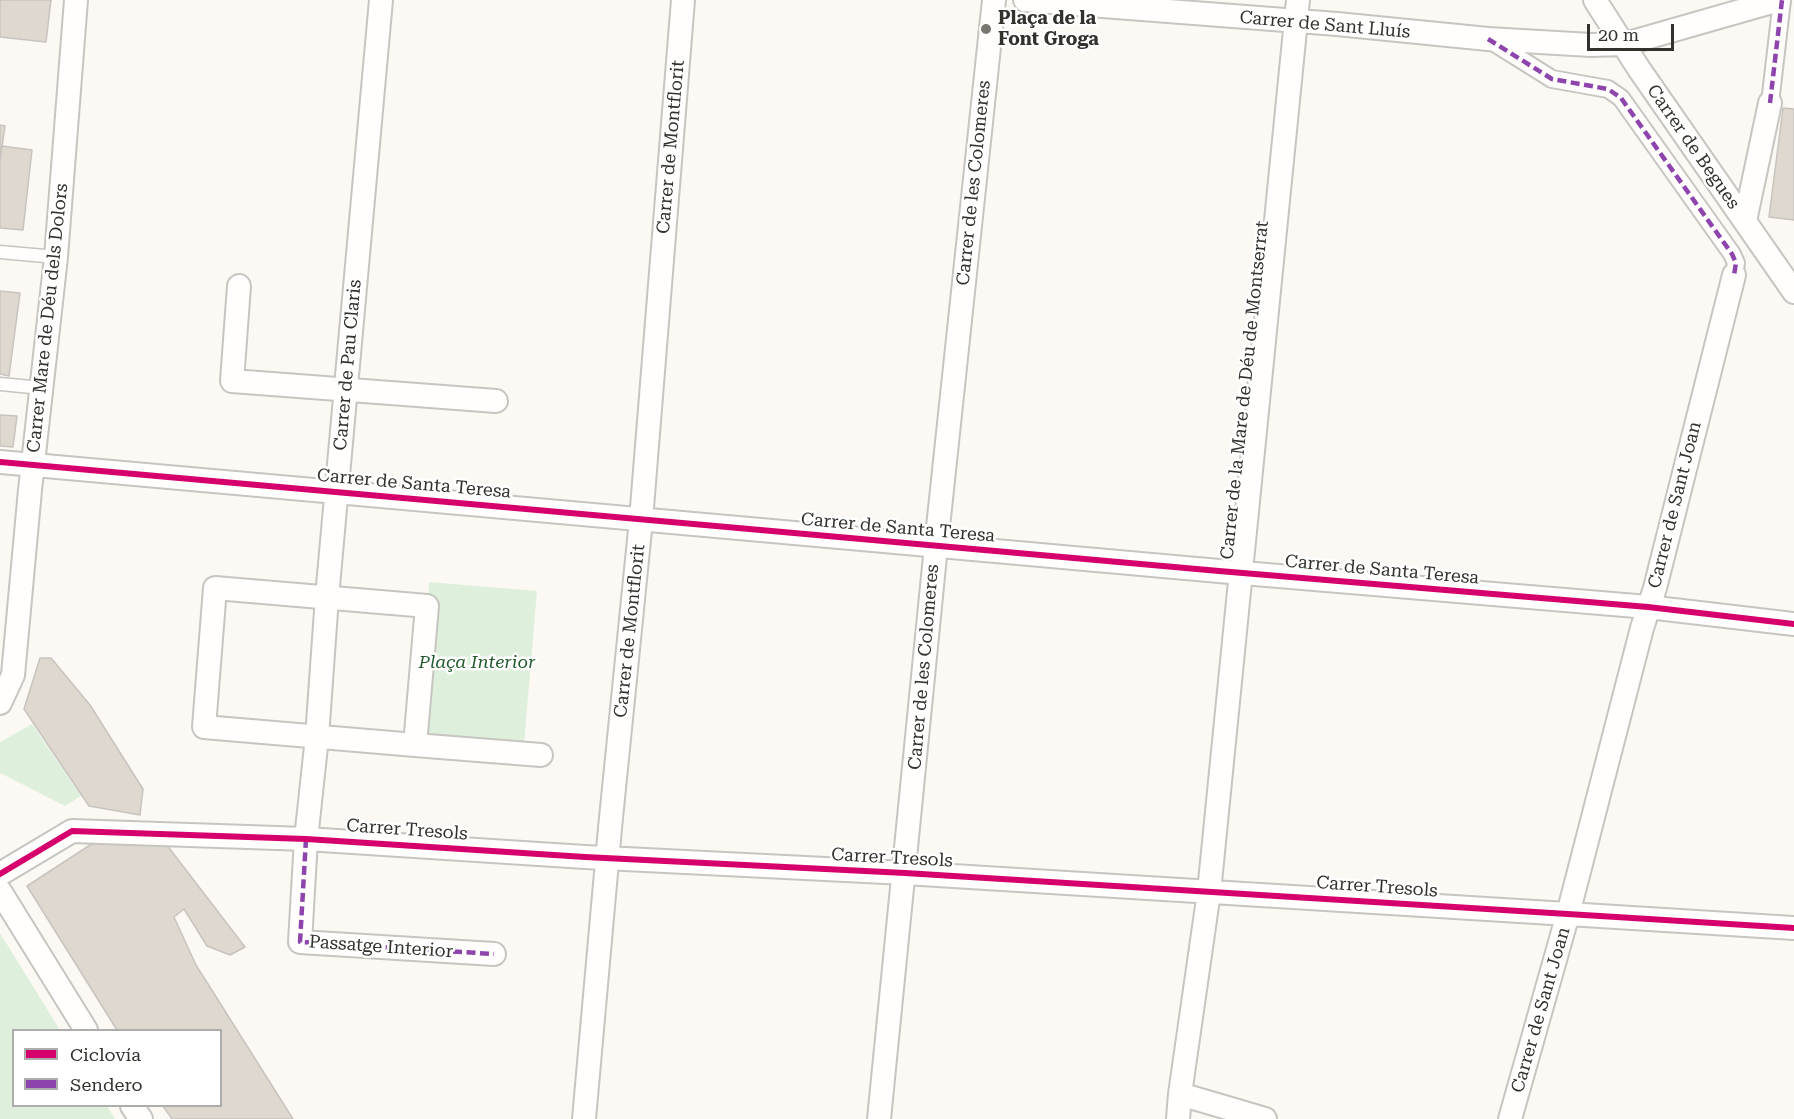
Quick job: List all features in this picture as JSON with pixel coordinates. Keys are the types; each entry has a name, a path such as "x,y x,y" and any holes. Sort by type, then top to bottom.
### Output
{"street":[{"name":"Carrer Mare de Déu dels Dolors","path":"0,703 13,675 56,257 76,0"},
{"name":"Carrer de Pau Claris","path":"306,838 317,737 345,389 381,0"},
{"name":"Carrer de Montflorit","path":"584,1119 640,520 683,0"},
{"name":"Carrer de les Colomeres","path":"879,1119 936,546 994,0"},
{"name":"Carrer de Sant Lluís","path":"1025,0 1297,11 1337,24 1488,39 1591,45 1625,44 1780,0"},
{"name":"Carrer de Begues","path":"1595,0 1639,69 1794,292"},
{"path":"1744,221 1770,103 1780,0"},
{"name":"Carrer de la Mare de Déu de Montserrat","path":"1178,1119 1209,892 1297,11"},
{"name":"Carrer de Sant Joan","path":"1488,39 1552,79 1608,89 1621,98 1732,254 1736,263 1568,914 1510,1119"},
{"path":"239,286 232,381 496,401"},
{"name":"Carrer de Santa Teresa","path":"0,462 1648,608 1794,624"},
{"path":"415,745 427,606 215,588 204,727 317,737 415,745 541,755"},
{"name":"Carrer Tresols","path":"0,874 72,831 306,838 1794,928"},
{"name":"Passatge Interior","path":"306,838 300,942 494,954"},
{"path":"0,891 85,1029"},
{"path":"1180,1094 1266,1119"}],"lane":[{"path":"0,252 56,257"},
{"path":"0,384 42,388"}],"green space":[{"name":"Plaça Interior","path":"429,582 537,591 524,744 416,735"},
{"path":"32,724 81,796 65,806 0,773 0,742"},
{"path":"0,933 59,1029 12,1029 12,1107 108,1107 115,1119 0,1119"}],"building":[{"path":"0,0 51,0 46,42 0,37"},
{"path":"1783,108 1794,109 1794,220 1769,217"},
{"path":"0,125 5,126 0,161"},
{"path":"2,146 32,150 23,230 0,228"},
{"path":"0,291 20,293 9,376 0,374"},
{"path":"0,415 17,416 13,447 0,446"},
{"path":"40,658 51,658 90,705 143,789 140,815 89,806 24,709"},
{"path":"107,834 163,840 245,947 230,955 207,946 184,909 174,917 196,965 293,1119 172,1119 164,1107 222,1107 222,1029 116,1029 27,886"}],"marked path":[{"path":"1770,103 1782,0"},
{"path":"1488,39 1552,79 1608,89 1621,98 1732,254 1736,263 1734,275"},
{"path":"306,839 300,942 494,954"}],"cycle path":[{"path":"0,462 1648,607 1794,624"},
{"path":"0,874 72,831 306,839 585,857 905,873 1794,928"}],"place":[{"name":"Plaça de la Font Groga","path":"986,29"}]}
